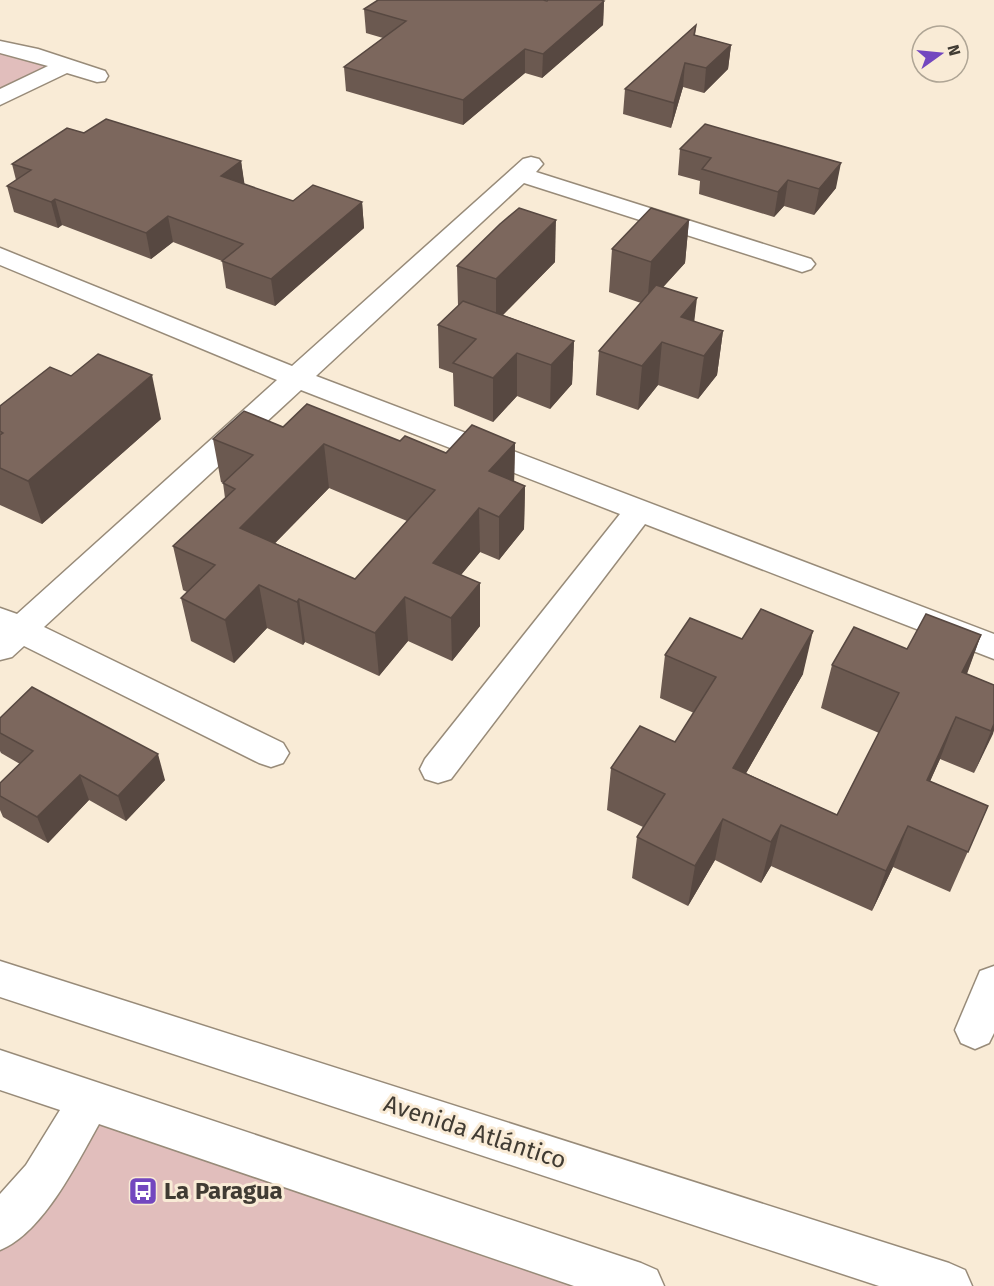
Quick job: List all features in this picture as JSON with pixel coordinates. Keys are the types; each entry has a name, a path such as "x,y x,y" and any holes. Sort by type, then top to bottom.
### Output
{"street":[{"path":"0,47 31,53 98,76"},
{"path":"0,98 66,66"},
{"path":"271,753 6,633 296,378 525,169 802,264"},
{"path":"0,256 296,378 994,647"},
{"path":"438,769 640,510"},
{"name":"Avenida Atlántico","path":"0,979 950,1286"},
{"path":"975,1030 994,984"},
{"path":"0,1070 641,1286"},
{"path":"0,1228 42,1180 90,1100"}],"shaded area":[{"path":"0,47 66,65 0,98"},
{"path":"90,1100 641,1286 0,1286 0,1228"}],"building":[{"path":"378,0 604,1 543,54 525,49 463,100 344,67 406,21 364,9"},
{"path":"696,25 694,35 731,45 706,68 685,63 674,103 625,89"},
{"path":"106,119 241,161 221,176 293,201 313,185 362,202 271,279 222,261 243,244 168,216 146,233 55,199 51,202 7,186 31,170 12,164 67,128 84,133"},
{"path":"705,124 841,163 819,189 788,180 778,192 702,169 711,158 680,149"},
{"path":"519,208 556,220 496,279 457,266 500,224"},
{"path":"651,208 689,220 651,262 612,249"},
{"path":"656,285 697,298 681,317 723,331 704,356 662,342 642,366 599,351"},
{"path":"463,301 574,341 551,365 517,353 493,378 453,363 476,339 438,325"},
{"path":"98,354 152,375 28,481 0,468 0,435 3,433 0,431 0,406 50,367 71,376"},
{"path":"307,404 400,441 405,436 446,453 472,425 515,443 489,471 525,486 499,517 479,508 433,563 480,583 451,618 405,597 375,633 299,599 297,602 259,585 225,620 181,598 215,565 173,546 235,489 223,483 253,455 213,439 244,411 283,427","holes":["324,444 435,490 355,579 240,528"]},
{"path":"761,609 813,631 733,768 837,815 899,693 832,665 854,627 907,649 926,614 981,635 962,672 994,685 994,724 991,731 956,717 927,780 988,806 968,852 908,826 886,871 781,825 771,842 723,819 695,866 637,837 665,794 611,768 640,726 675,742 716,677 665,655 690,618 742,639"},
{"path":"32,687 158,754 118,796 80,775 37,817 0,796 0,783 33,751 0,733 0,718"}],"place":[{"name":"La Paragua","path":"143,1191"}]}
